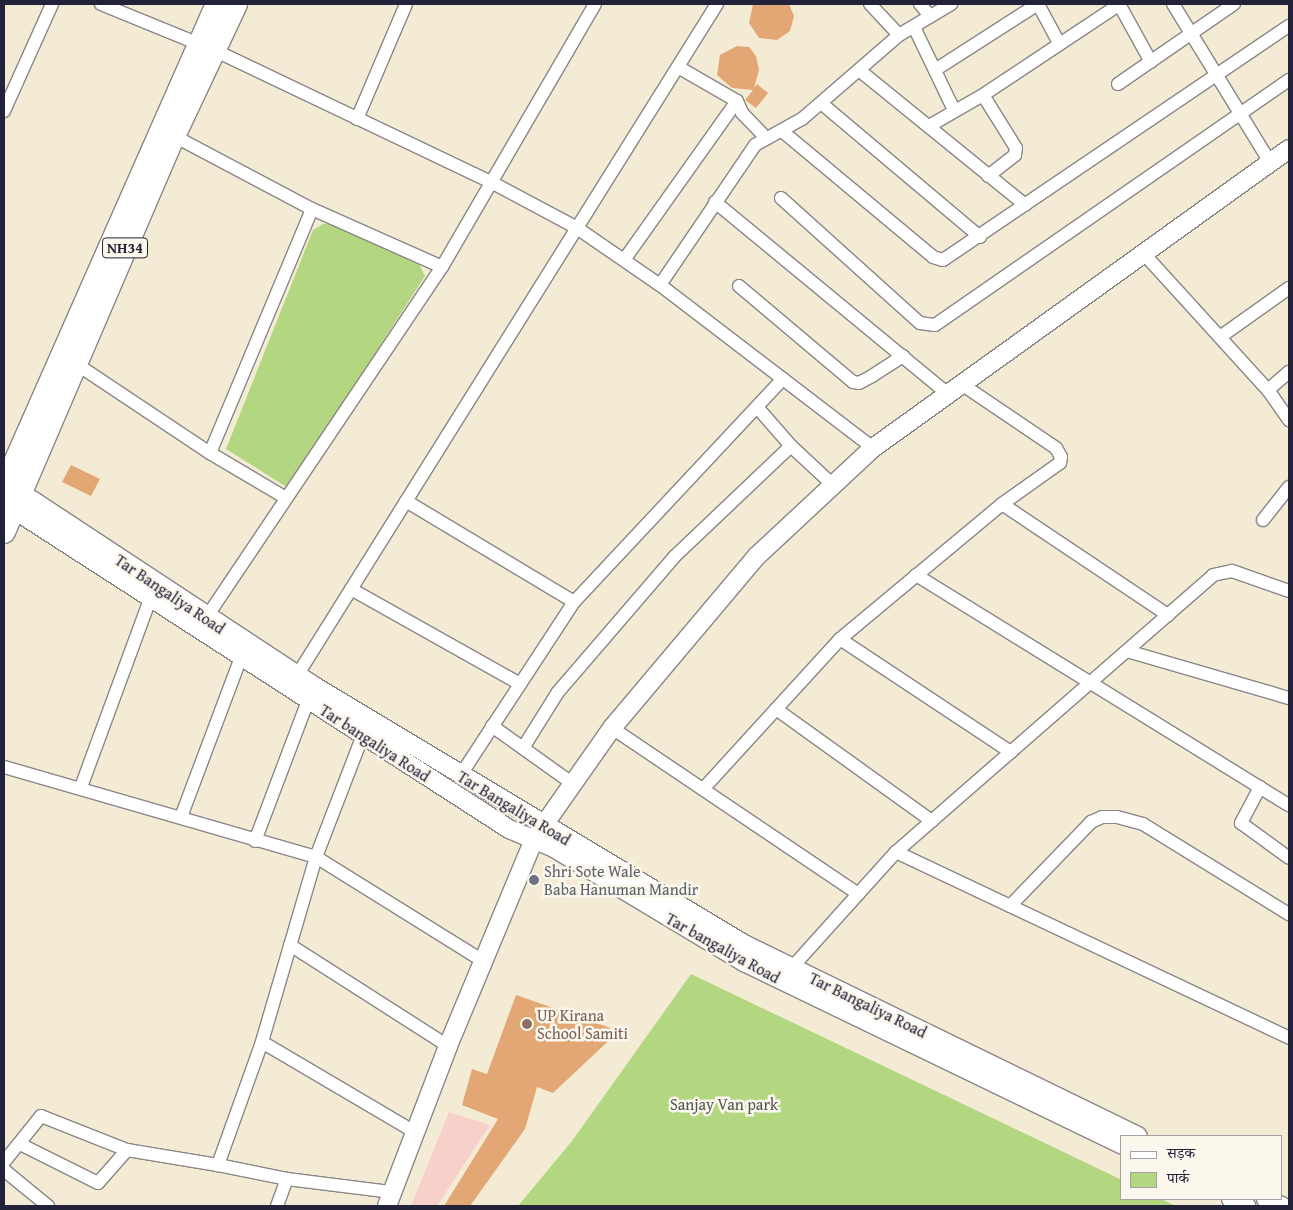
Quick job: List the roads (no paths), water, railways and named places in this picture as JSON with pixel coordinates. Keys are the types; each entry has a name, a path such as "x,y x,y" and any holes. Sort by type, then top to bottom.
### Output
{"highway":[{"name":"NH34","path":"8,494 75,363 174,136 206,46 217,4"},
{"name":"NH34","path":"4,532 8,494 206,46 236,4"}],"street":[{"path":"4,111 7,96 52,4"},
{"path":"101,4 206,46 491,182 577,228 660,285 873,448"},
{"path":"357,119 406,4"},
{"path":"206,618 442,266 595,4"},
{"path":"293,682 717,4"},
{"path":"870,4 900,35"},
{"path":"920,4 930,16"},
{"path":"660,285 755,145 782,131 821,103 900,35 950,4"},
{"path":"935,70 1038,4 1059,43"},
{"path":"929,126 983,95 1120,4 1151,62"},
{"path":"1173,4 1270,162"},
{"path":"1118,84 1234,4"},
{"path":"914,26 954,110"},
{"path":"782,131 937,260 950,257 1024,205 1217,77 1289,26"},
{"path":"678,67 738,101 742,113 766,138"},
{"path":"859,70 1024,205"},
{"path":"781,198 920,323 935,325 1289,80"},
{"path":"983,95 1016,148 1015,155 988,176"},
{"path":"624,260 738,101"},
{"path":"821,103 980,237"},
{"path":"174,136 312,209 442,266"},
{"path":"4,1162 20,1144 38,1118 45,1116 127,1150 218,1165 389,1199 483,960 539,832 612,728 757,556 873,448 1145,255 1289,149"},
{"path":"715,202 948,394"},
{"path":"210,453 312,209"},
{"path":"1145,255 1268,390 1289,420"},
{"path":"739,286 853,382 859,383 903,356"},
{"path":"1220,337 1289,288"},
{"path":"75,363 210,453 286,498"},
{"path":"1268,390 1289,372"},
{"path":"460,776 574,602 783,379"},
{"path":"704,788 840,639 1002,504 1060,463 1061,457 1056,448 963,385"},
{"path":"757,407 791,446 833,485"},
{"path":"523,748 558,692 674,557 791,446"},
{"path":"1263,520 1289,487"},
{"name":"Tar bangaliya Road","path":"8,494 150,599 177,608 241,657 293,682 311,693 363,735 509,828 539,832"},
{"name":"Tar Bangaliya Road","path":"8,494 177,608 206,618 293,682"},
{"path":"406,501 574,602"},
{"path":"1002,504 1168,614"},
{"path":"785,974 896,852 1213,575 1232,571 1289,591"},
{"path":"916,575 1289,805"},
{"path":"350,590 520,684"},
{"path":"81,787 150,599"},
{"path":"840,639 1011,752"},
{"path":"1127,651 1289,698"},
{"path":"181,817 241,657"},
{"path":"255,841 311,693"},
{"name":"Tar Bangaliya Road","path":"311,693 460,776 539,832 744,944 785,974"},
{"path":"776,709 932,821"},
{"path":"492,726 574,784"},
{"path":"612,728 704,788 858,894"},
{"path":"218,1165 262,1042 316,857 363,735"},
{"path":"4,767 81,787 255,841 316,857 483,960"},
{"path":"1260,787 1241,823 1289,858"},
{"path":"1010,906 1091,822 1102,817 1117,817 1143,824 1289,914"},
{"path":"896,852 1289,1038"},
{"path":"290,945 448,1046"},
{"name":"Tar bangaliya Road","path":"785,974 1098,1125 1120,1143"},
{"path":"262,1042 415,1132"},
{"path":"1098,1125 1134,1135"},
{"path":"20,1144 98,1183 127,1150"},
{"path":"4,1170 48,1206"},
{"path":"277,1206 287,1180"},
{"path":"1233,1200 1246,1206"},
{"path":"1268,1200 1282,1206"}],"place":[{"name":"Shri Sote Wale Baba Hanuman Mandir","path":"534,880"},
{"name":"UP Kirana School Samiti","path":"527,1024"}],"park label":[{"name":"Sanjay Van park","path":"724,1104"}]}
